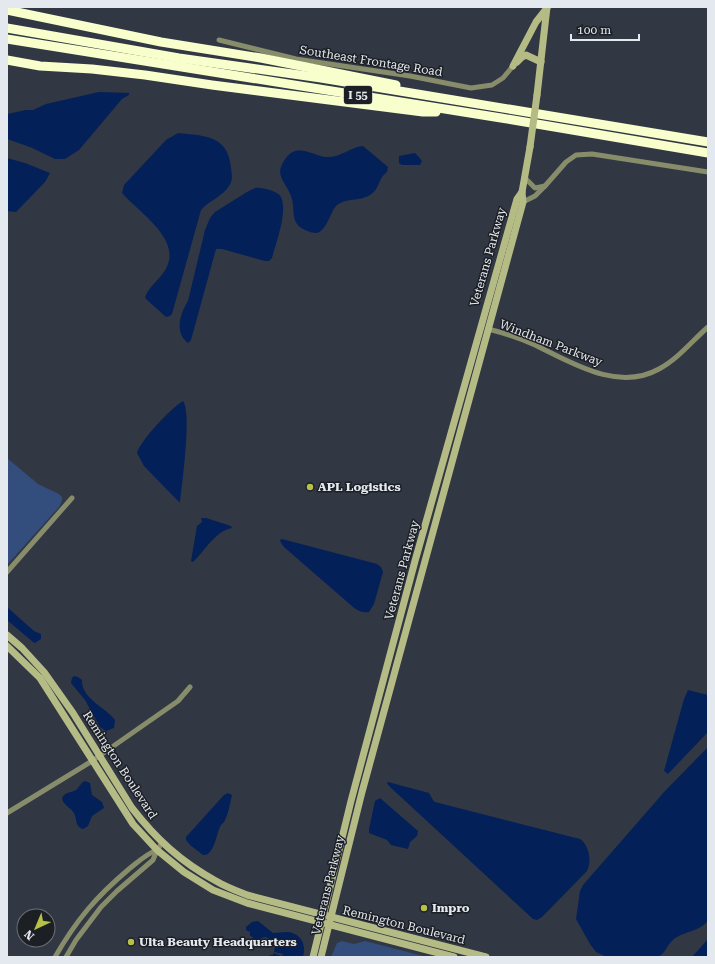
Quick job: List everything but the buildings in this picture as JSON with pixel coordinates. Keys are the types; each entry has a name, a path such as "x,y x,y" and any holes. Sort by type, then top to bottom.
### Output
{"highway":[{"path":"7,10 161,42 260,58 378,81 471,103"},
{"name":"I 55","path":"7,28 179,58 321,78 708,142"},
{"name":"I 55","path":"7,39 470,113 708,153"},
{"path":"7,60 40,66 92,68 423,112 470,113"}],"main road":[{"name":"Veterans Parkway","path":"321,957 362,792 523,202 522,192 530,147 547,8"},
{"path":"513,66 536,22 547,8"},
{"path":"513,66 526,55 541,62"},
{"name":"Veterans Parkway","path":"313,957 350,801 425,525 498,263 517,198 522,192"},
{"name":"Remington Boulevard","path":"7,635 22,648 44,672 73,713 132,808 162,843 184,861 216,882 247,895 322,919"},
{"name":"Remington Boulevard","path":"7,646 40,678 133,824 157,850 184,872 212,890 246,903 486,957"},
{"name":"Remington Boulevard","path":"330,921 454,957"}],"street":[{"name":"Southeast Frontage Road","path":"219,40 296,59 410,76 471,88 492,85 503,78 513,66"},
{"path":"523,202 535,196 566,162 576,155 592,154 708,172"},
{"path":"525,178 535,188 545,186"},
{"name":"Windham Parkway","path":"488,329 513,336 588,370 611,376 628,378 644,375 659,369 674,359 708,327"},
{"path":"7,572 72,498"},
{"path":"7,813 92,761 178,701 190,687"},
{"path":"66,957 76,940 100,907 153,860 162,843"},
{"path":"55,957 67,936 94,901 148,853 157,850"}],"shaded area":[{"path":"99,92 129,93 129,95 122,99 79,150 65,159 55,159 30,147 7,139 7,114 33,110 46,104"},
{"path":"178,133 206,137 214,139 220,143 229,157 232,177 226,190 201,210 172,314 166,317 145,297 150,288 166,269 170,254 167,244 162,234 122,193 124,185 166,140"},
{"path":"363,146 388,167 387,172 382,177 376,190 366,197 340,203 334,209 326,225 317,233 312,233 300,227 295,220 289,190 280,173 282,164 286,158 295,151 305,151 325,157 331,157"},
{"path":"415,153 422,161 420,165 402,165 399,163 399,156"},
{"path":"7,158 25,163 50,173 45,182 16,212 7,211"},
{"path":"255,188 265,189 277,193 281,197 283,203 281,227 272,258 269,261 265,261 222,249 216,249 191,340 188,343 181,334 181,317 188,301 205,230 210,218 215,212"},
{"path":"183,401 186,408 187,434 180,503 144,466 137,453 144,441 157,425"},
{"path":"7,458 38,484 59,494 62,497 62,501 59,507 7,565"},
{"path":"201,518 206,518 231,526 232,528 215,537 193,562 191,561 197,526 202,522"},
{"path":"282,539 377,564 381,567 383,572 374,604 369,612 357,610 353,607 284,547 280,540"},
{"path":"7,607 34,631 41,634 41,639 35,643 33,642 7,620"},
{"path":"74,676 82,680 85,692 89,697 115,720 114,728 106,731 100,727 85,700 71,683"},
{"path":"688,690 708,695 708,732 668,774 664,771 684,699"},
{"path":"708,747 708,921 699,928 680,935 670,943 658,957 607,957 596,952 576,919 580,891 583,885 665,791"},
{"path":"85,781 90,783 92,795 102,802 104,808 92,816 88,826 83,829 80,828 74,813 62,798 66,794 76,790"},
{"path":"388,782 429,793 435,802 580,839 586,845 589,854 589,867 587,871 542,917 537,920 533,919 389,786 387,783"},
{"path":"228,793 232,795 225,821 220,826 212,849 207,854 203,855 190,845 186,840 186,837 224,795"},
{"path":"380,798 418,831 417,836 410,842 408,849 391,845 387,840 369,833 375,801"},
{"path":"258,921 273,933 286,932 299,936 304,948 303,957 269,957 270,955 273,955 273,953 282,956 283,954 274,952 275,946 266,937 257,941 252,940 253,937 250,936 250,932 246,930 246,927 252,922"},
{"path":"708,939 708,957 692,957"},
{"path":"342,941 354,944 365,941 427,957 331,957 337,943"}],"place":[{"name":"APL Logistics","path":"310,487"},
{"name":"Impro","path":"424,908"},
{"name":"Ulta Beauty Headquarters","path":"131,942"}]}
